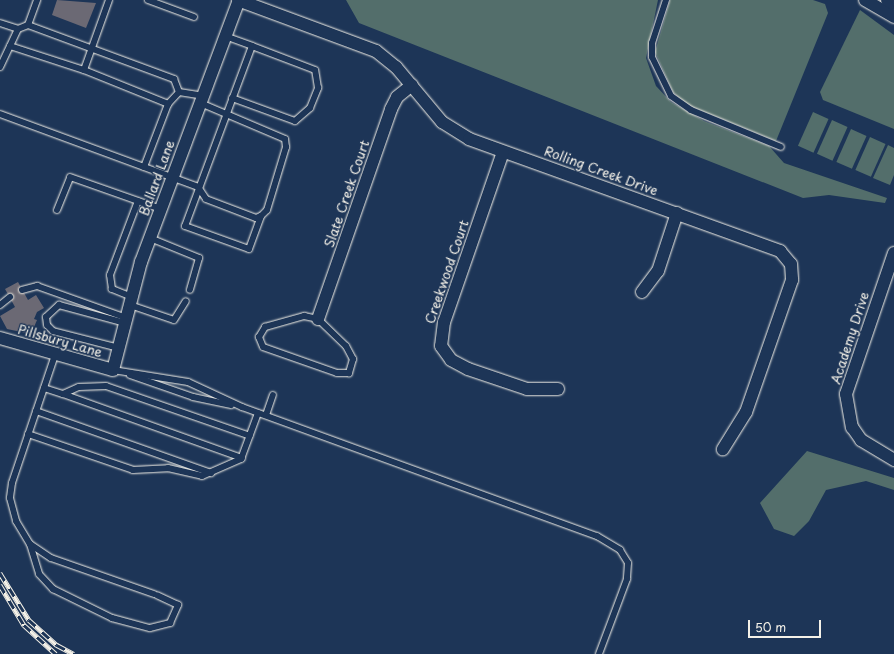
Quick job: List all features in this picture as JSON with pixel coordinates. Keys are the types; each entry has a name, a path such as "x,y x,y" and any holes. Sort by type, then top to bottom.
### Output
{"street":[{"name":"Ballard Lane","path":"113,370 131,301 150,238 239,0"},
{"name":"Rolling Creek Drive","path":"239,0 376,51 412,85 451,130 503,152 780,251 793,272 746,412 723,450"},
{"path":"865,0 894,17"},
{"path":"887,0 894,4"},
{"name":"Slate Creek Court","path":"318,319 392,109 397,97 412,85"},
{"name":"Creekwood Court","path":"503,152 444,322 441,346 451,360 468,369 527,389 558,389"},
{"path":"642,292 658,271 677,213"},
{"name":"Academy Drive","path":"894,253 846,394 852,427 861,440 894,460"},
{"name":"Pillsbury Lane","path":"0,338 113,370"}],"lane":[{"path":"0,67 18,30 28,25 37,0"},
{"path":"84,70 109,0"},
{"path":"148,0 194,17"},
{"path":"666,0 652,43 652,57 671,96 691,110 781,147"},
{"path":"0,23 18,30"},
{"path":"28,25 174,80 179,92 202,100 226,113 285,139 286,147 267,210 261,216 249,249 185,226 198,187 226,113 252,46"},
{"path":"226,36 315,70 318,88 310,108 295,121 232,98"},
{"path":"10,46 84,70 168,104"},
{"path":"144,168 168,104 179,92"},
{"path":"0,114 198,187 206,199 256,218 261,216"},
{"path":"58,210 70,177 161,209"},
{"path":"138,201 110,275 112,289 131,301 174,320 186,301"},
{"path":"150,238 199,258 190,290"},
{"path":"22,290 37,286 126,320"},
{"path":"0,305 10,297"},
{"path":"119,348 53,331 47,325 46,317 59,305 126,320"},
{"path":"304,316 318,319 351,353 352,366 345,375 269,350 260,341 265,327 304,316"},
{"path":"30,544 66,564 155,595 178,605 170,623 150,628 112,618 53,588 39,574 30,544 16,522 10,498 28,434 55,354"},
{"path":"113,370 193,397 242,407"},
{"path":"113,370 188,382 242,407 597,536 620,550 628,563 627,579 600,654"},
{"path":"63,394 79,387 106,386 250,436"},
{"path":"44,388 242,458"},
{"path":"266,415 273,395"},
{"path":"36,411 211,473"},
{"path":"28,434 126,468 159,467 202,476 242,458 258,413"}],"green space":[{"path":"346,0 658,0 646,58 656,86 671,102 704,121 769,146 784,163 887,198 885,203 829,195 803,198 359,23"},
{"path":"670,0 813,0 825,4 828,13 776,141 685,104 673,92 655,52"},
{"path":"860,10 894,35 894,129 823,100 820,92"},
{"path":"813,112 829,119 813,153 798,146"},
{"path":"832,120 848,127 832,161 817,154"},
{"path":"851,129 867,136 852,169 836,162"},
{"path":"870,137 886,144 871,177 855,170"},
{"path":"888,145 894,148 894,175 890,185 873,178"},
{"path":"807,451 894,478 894,490 866,481 826,490 809,521 794,536 774,529 760,503"}],"building":[{"path":"57,0 96,3 86,28 52,15"},
{"path":"18,282 28,300 36,295 44,308 37,312 34,319 37,320 31,334 7,329 0,316 15,307 5,289"}],"railway":[{"path":"0,573 29,620 57,645 74,654"},
{"path":"0,585 24,625 56,654"}]}
